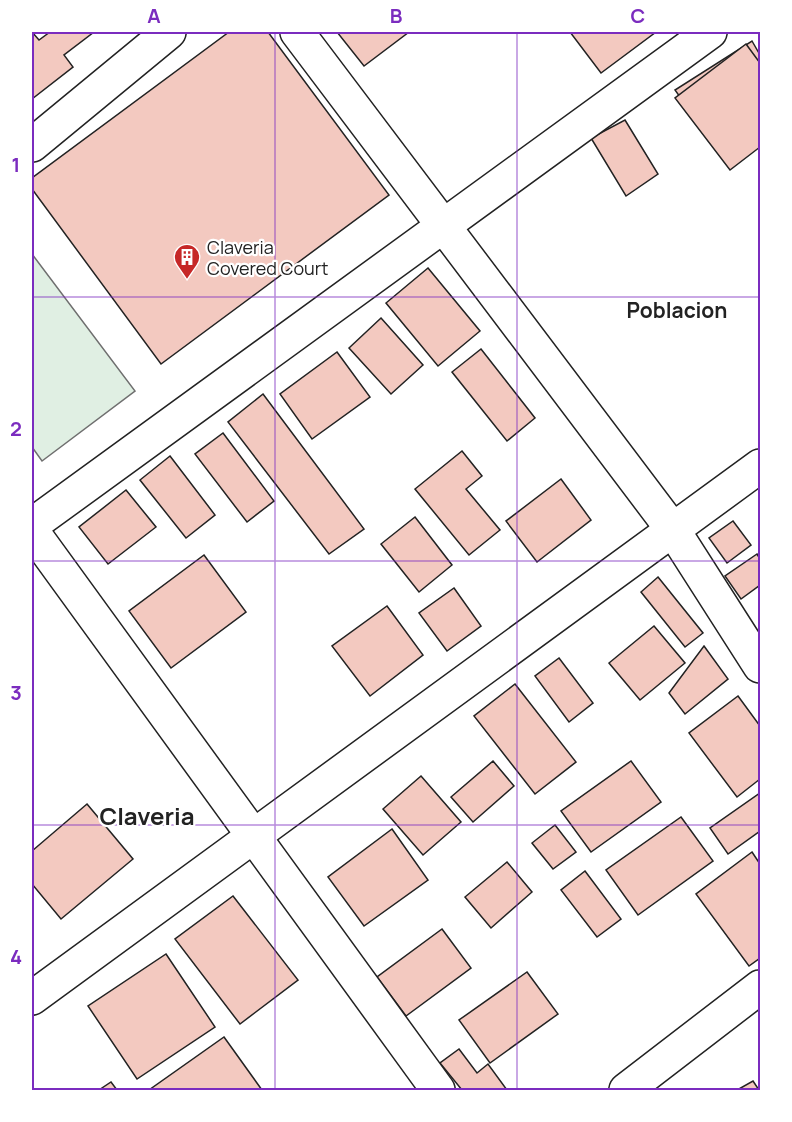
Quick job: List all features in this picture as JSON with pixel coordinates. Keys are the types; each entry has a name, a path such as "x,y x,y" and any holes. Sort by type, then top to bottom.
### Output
{"street":[{"path":"32,146 169,32"},
{"path":"297,32 673,530 760,666"},
{"path":"32,525 711,32"},
{"path":"32,998 760,466"},
{"path":"32,531 252,837 438,1090"},
{"path":"626,1090 760,987"}],"green space":[{"path":"32,254 135,391 42,461 32,447"}],"building":[{"path":"32,32 39,40 50,32 94,32 64,55 73,67 32,99"},
{"name":"Claveria Covered Court","path":"229,32 268,32 389,195 161,364 32,189 32,178"},
{"path":"337,32 409,32 364,66"},
{"path":"570,32 656,32 601,73"},
{"path":"752,41 760,55 760,140 728,164 675,90"},
{"path":"746,44 760,63 760,147 730,170 675,98"},
{"path":"625,120 658,174 626,196 591,138"},
{"path":"428,268 480,331 438,366 386,303"},
{"path":"381,318 423,365 391,394 349,348"},
{"path":"481,349 535,418 507,441 452,372"},
{"path":"337,352 370,397 312,439 280,394"},
{"path":"263,394 364,529 329,554 228,422"},
{"path":"223,433 274,501 247,522 195,454"},
{"path":"462,451 482,476 466,489 500,530 469,555 415,489"},
{"path":"170,456 215,515 186,538 140,480"},
{"path":"561,479 591,520 537,562 506,521"},
{"path":"126,490 156,527 108,564 79,527"},
{"path":"415,517 452,565 419,592 381,544"},
{"path":"733,521 751,545 727,563 709,538"},
{"path":"757,554 760,559 760,585 741,599 725,576"},
{"path":"204,555 246,612 171,668 129,611"},
{"path":"658,577 703,633 685,647 641,592"},
{"path":"454,588 481,626 447,651 419,613"},
{"path":"387,606 423,655 370,696 332,646"},
{"path":"654,626 685,663 640,700 609,663"},
{"path":"704,646 728,679 685,714 669,693"},
{"path":"559,658 593,703 569,722 535,676"},
{"path":"515,684 576,762 535,794 474,716"},
{"path":"738,696 760,726 760,779 737,797 689,733"},
{"path":"493,761 514,786 473,822 451,797"},
{"path":"631,761 661,802 591,852 561,811"},
{"path":"421,776 461,822 423,855 383,809"},
{"path":"760,793 760,831 728,854 710,828"},
{"path":"87,804 133,859 61,919 32,884 32,851"},
{"path":"681,817 713,861 638,915 606,870"},
{"path":"555,825 576,852 553,869 532,843"},
{"path":"392,829 428,880 364,926 328,877"},
{"path":"752,852 760,864 760,958 749,966 696,894"},
{"path":"507,862 532,892 491,928 465,897"},
{"path":"585,871 621,919 597,937 561,890"},
{"path":"233,896 298,980 240,1024 175,939"},
{"path":"442,929 471,968 406,1016 377,977"},
{"path":"166,954 215,1027 137,1079 88,1006"},
{"path":"527,972 558,1014 490,1063 459,1020"},
{"path":"224,1037 262,1090 149,1090"},
{"path":"459,1049 477,1073 488,1064 507,1090 462,1090 440,1063"},
{"path":"753,1081 759,1090 737,1090"},
{"path":"111,1082 117,1090 99,1090"}],"place":[{"name":"Claveria Covered Court","path":"187,280"}],"district":[{"name":"Poblacion","path":"677,310"},
{"name":"Claveria","path":"147,815"}]}
